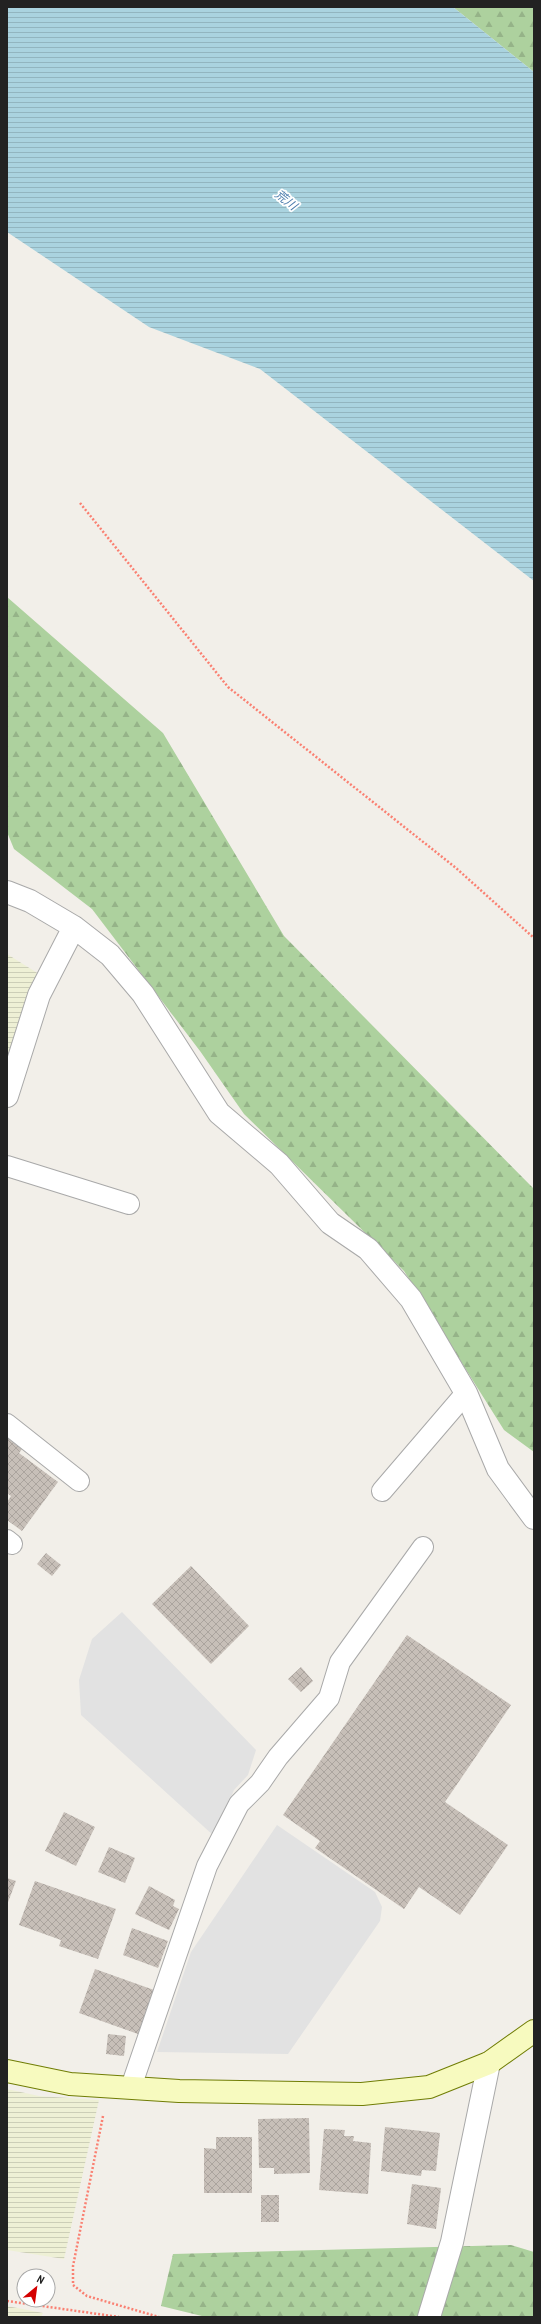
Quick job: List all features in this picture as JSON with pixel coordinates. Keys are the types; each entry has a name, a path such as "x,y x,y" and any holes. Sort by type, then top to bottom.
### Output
{"street":[{"path":"7,892 30,901 74,927 110,955 143,994 219,1113 279,1164 330,1223 368,1249 411,1299 466,1393 498,1469 534,1518"},
{"path":"7,1096 39,995 74,927"},
{"path":"7,2070 70,2084 179,2091 362,2094 429,2087 489,2063 534,2031"},
{"path":"429,2317 452,2242 489,2063"}],"lane":[{"path":"7,1166 129,1204"},
{"path":"382,1491 466,1393"},
{"path":"7,1424 79,1481"},
{"path":"132,2087 206,1866 239,1804 260,1783 278,1757 329,1698 340,1662 423,1547"}],"path":[{"path":"80,503 228,687 456,868 534,938"},
{"path":"109,2086 73,2266 73,2285 87,2296 159,2317"},
{"path":"7,2301 119,2317"}],"green space":[{"path":"453,7 534,7 534,72"},
{"path":"7,597 163,733 284,936 534,1189 534,1452 504,1430 404,1271 244,1114 200,1051 92,909 14,849 7,832"},
{"path":"7,954 39,974 30,990 7,1057"},
{"path":"7,2089 39,2096 99,2100 64,2259 7,2250"},
{"path":"511,2245 534,2252 534,2317 206,2317 161,2306 173,2254"},
{"path":"7,2306 43,2313 41,2317 7,2317"}],"shaded area":[{"path":"122,1612 256,1750 248,1775 234,1790 214,1836 81,1715 79,1680 92,1639"},
{"path":"277,1825 375,1892 382,1907 380,1921 288,2054 157,2052 191,1952"}],"water":[{"name":"荒川","path":"7,7 453,7 534,72 534,581 260,369 149,327 7,232"}],"building":[{"path":"7,1438 22,1449 19,1453 58,1482 22,1531 7,1520 7,1502 11,1496 7,1493"},
{"path":"46,1553 61,1565 52,1576 37,1564"},
{"path":"191,1566 249,1626 211,1664 152,1604"},
{"path":"407,1635 511,1705 445,1802 508,1845 460,1915 419,1887 404,1909 315,1848 320,1841 283,1815"},
{"path":"301,1667 313,1681 301,1692 288,1679"},
{"path":"64,1812 95,1827 76,1866 45,1851"},
{"path":"109,1847 135,1858 125,1883 98,1872"},
{"path":"7,1878 16,1881 7,1905"},
{"path":"35,1881 116,1909 98,1959 59,1946 61,1940 19,1925"},
{"path":"149,1886 175,1900 173,1906 179,1909 169,1930 135,1914"},
{"path":"132,1928 168,1941 158,1968 123,1955"},
{"path":"95,1969 154,1990 138,2034 79,2013"},
{"path":"108,2034 126,2036 124,2056 106,2054"},
{"path":"309,2118 310,2173 274,2174 274,2168 259,2168 258,2119"},
{"path":"385,2127 440,2133 436,2171 422,2170 421,2176 381,2171"},
{"path":"324,2129 345,2130 344,2136 354,2136 353,2141 371,2143 368,2194 319,2190"},
{"path":"216,2137 252,2137 252,2193 204,2193 204,2148 216,2149"},
{"path":"412,2184 441,2188 436,2229 407,2224"},
{"path":"261,2195 279,2195 279,2222 261,2222"}]}
